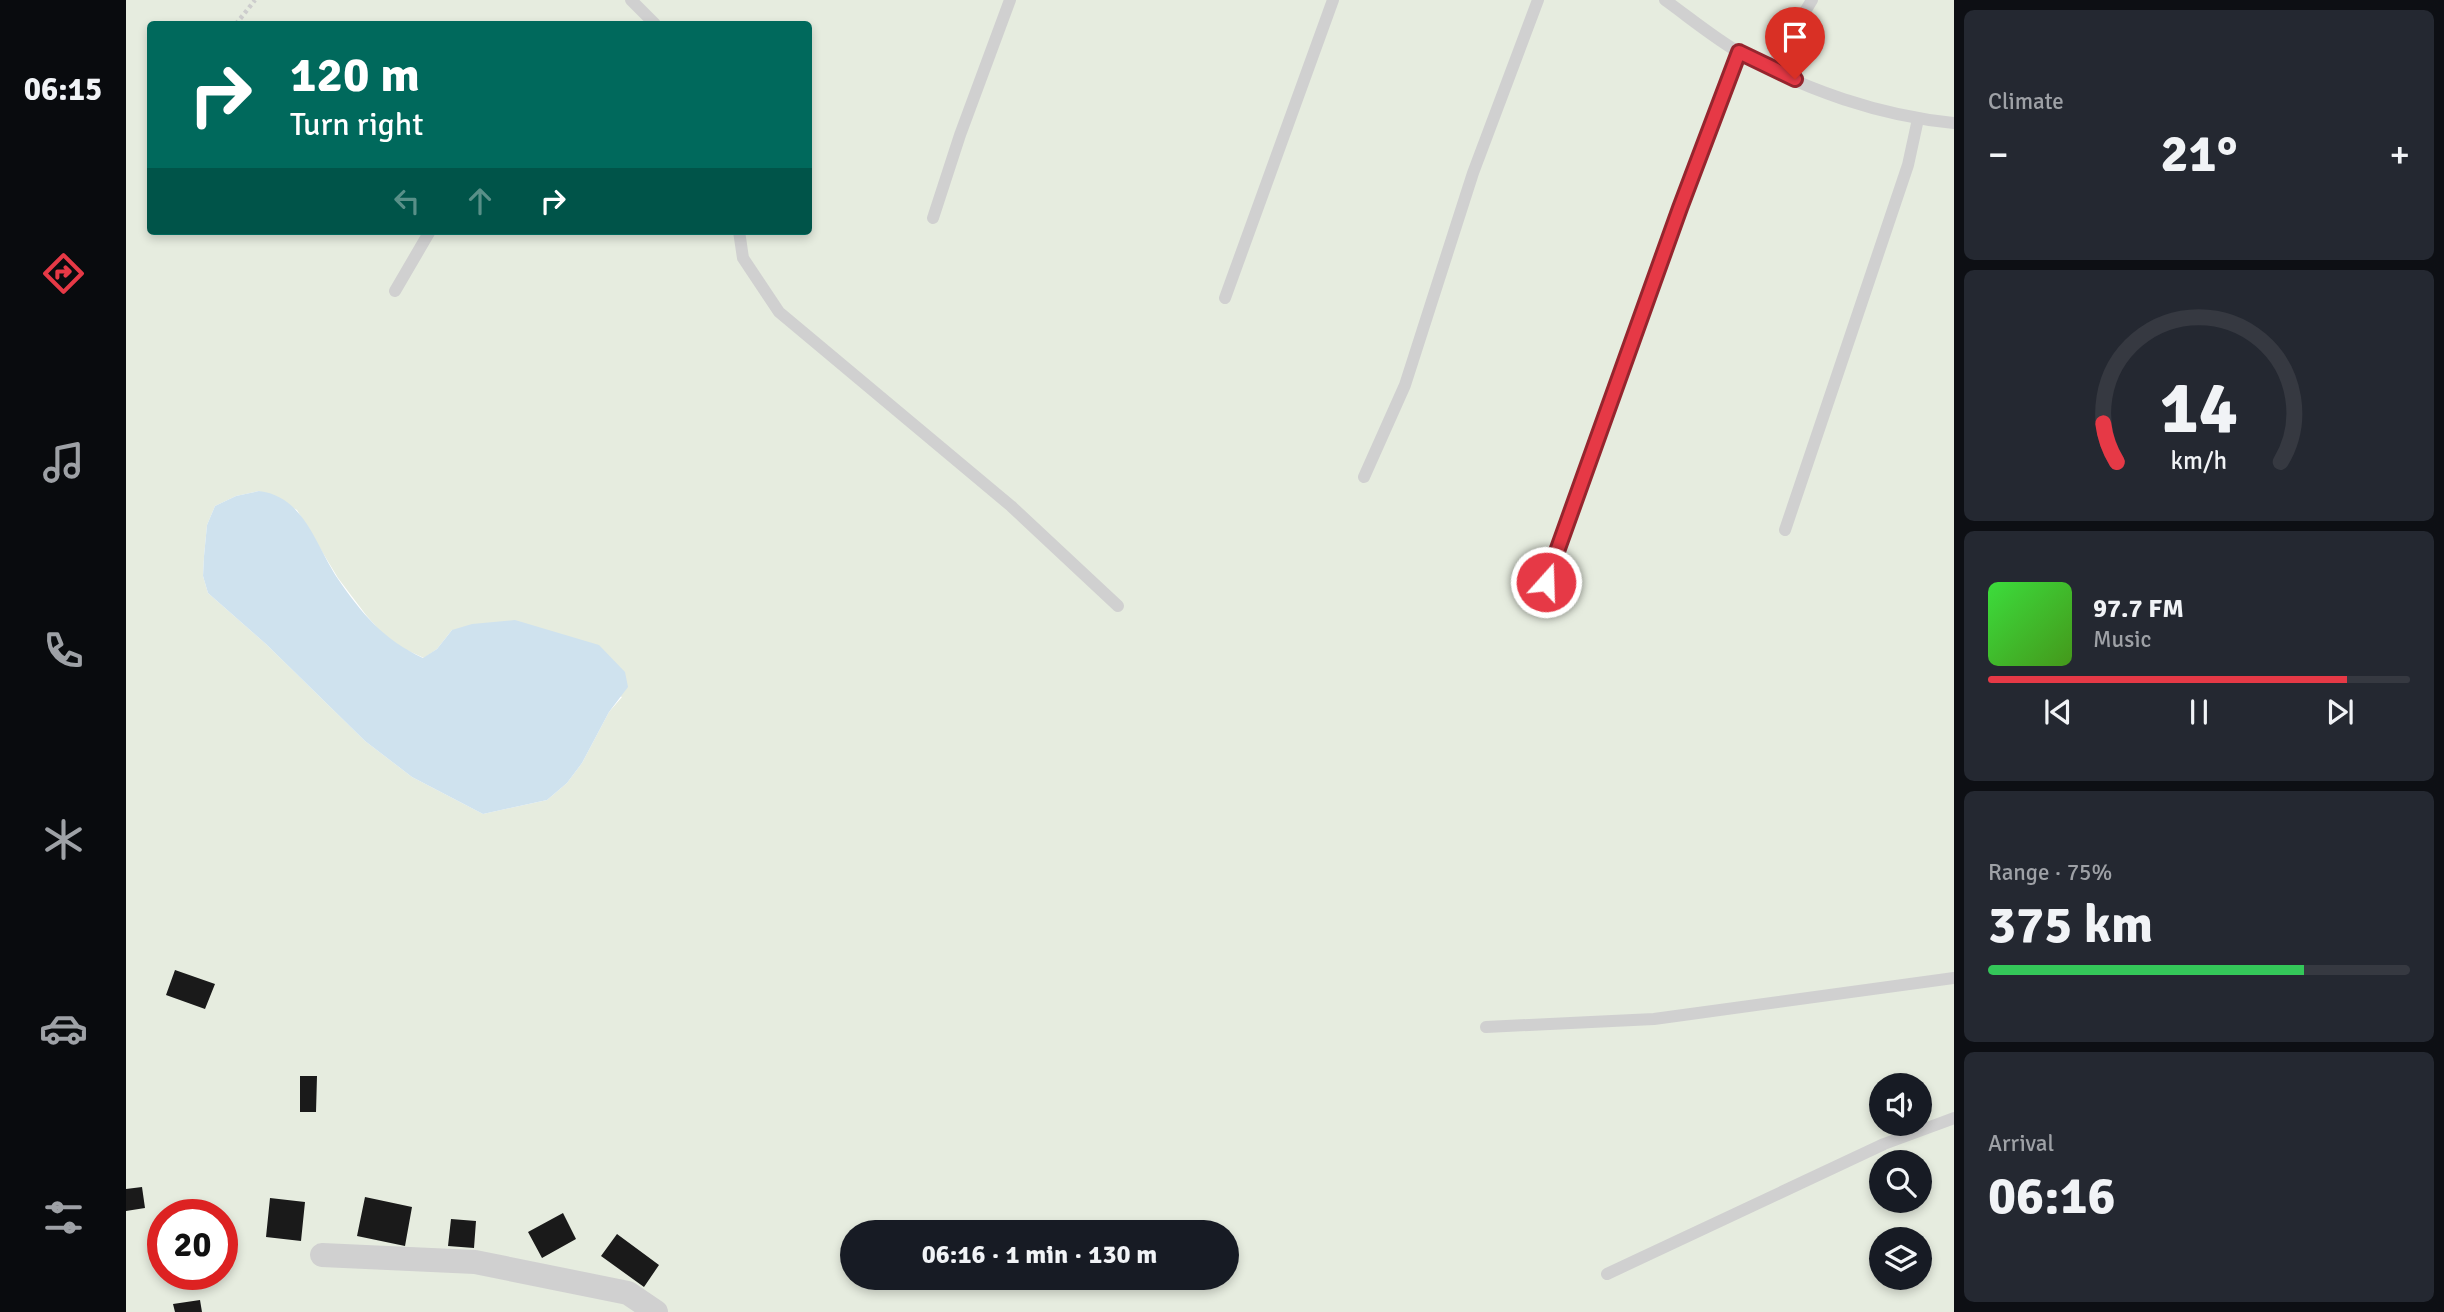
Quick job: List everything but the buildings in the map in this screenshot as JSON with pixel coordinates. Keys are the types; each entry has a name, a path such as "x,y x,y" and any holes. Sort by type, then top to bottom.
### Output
{"street":[{"path":"322,1255 475,1262 628,1293 656,1312"}],"lane":[{"path":"631,0 652,21"},
{"path":"933,218 960,135 1010,0"},
{"path":"1225,298 1333,0"},
{"path":"1364,477 1405,385 1473,173 1538,0"},
{"path":"1665,0 1739,52 1842,99 1918,119 1954,123"},
{"path":"1771,68 1812,0"},
{"path":"1546,582 1739,52"},
{"path":"1785,530 1908,165 1918,119"},
{"path":"395,291 428,235"},
{"path":"740,235 743,258 779,312 1011,506 1118,606"},
{"path":"1486,1027 1654,1019 1954,978"},
{"path":"1607,1274 1885,1144 1954,1118"}],"path":[{"path":"238,21 255,0"}],"shaded area":[{"path":"126,0 1954,0 1954,1312 126,1312","holes":["259,491 297,510 338,578 380,631 400,647 424,658 437,649 452,630 622,697 609,712 582,763 567,783 547,800 483,814 412,777 365,741 266,644 208,593 203,576 204,556 207,525 215,506 236,496"]}],"water":[{"path":"259,491 287,502 298,512 338,579 365,615 397,643 423,658 437,649 452,630 472,624 515,620 599,645 625,672 628,687 609,712 582,763 567,783 547,800 483,814 412,777 365,741 266,644 208,593 203,576 204,556 207,525 215,506 236,496"}],"route":[{"path":"1546,582 1739,52 1795,79"}]}
